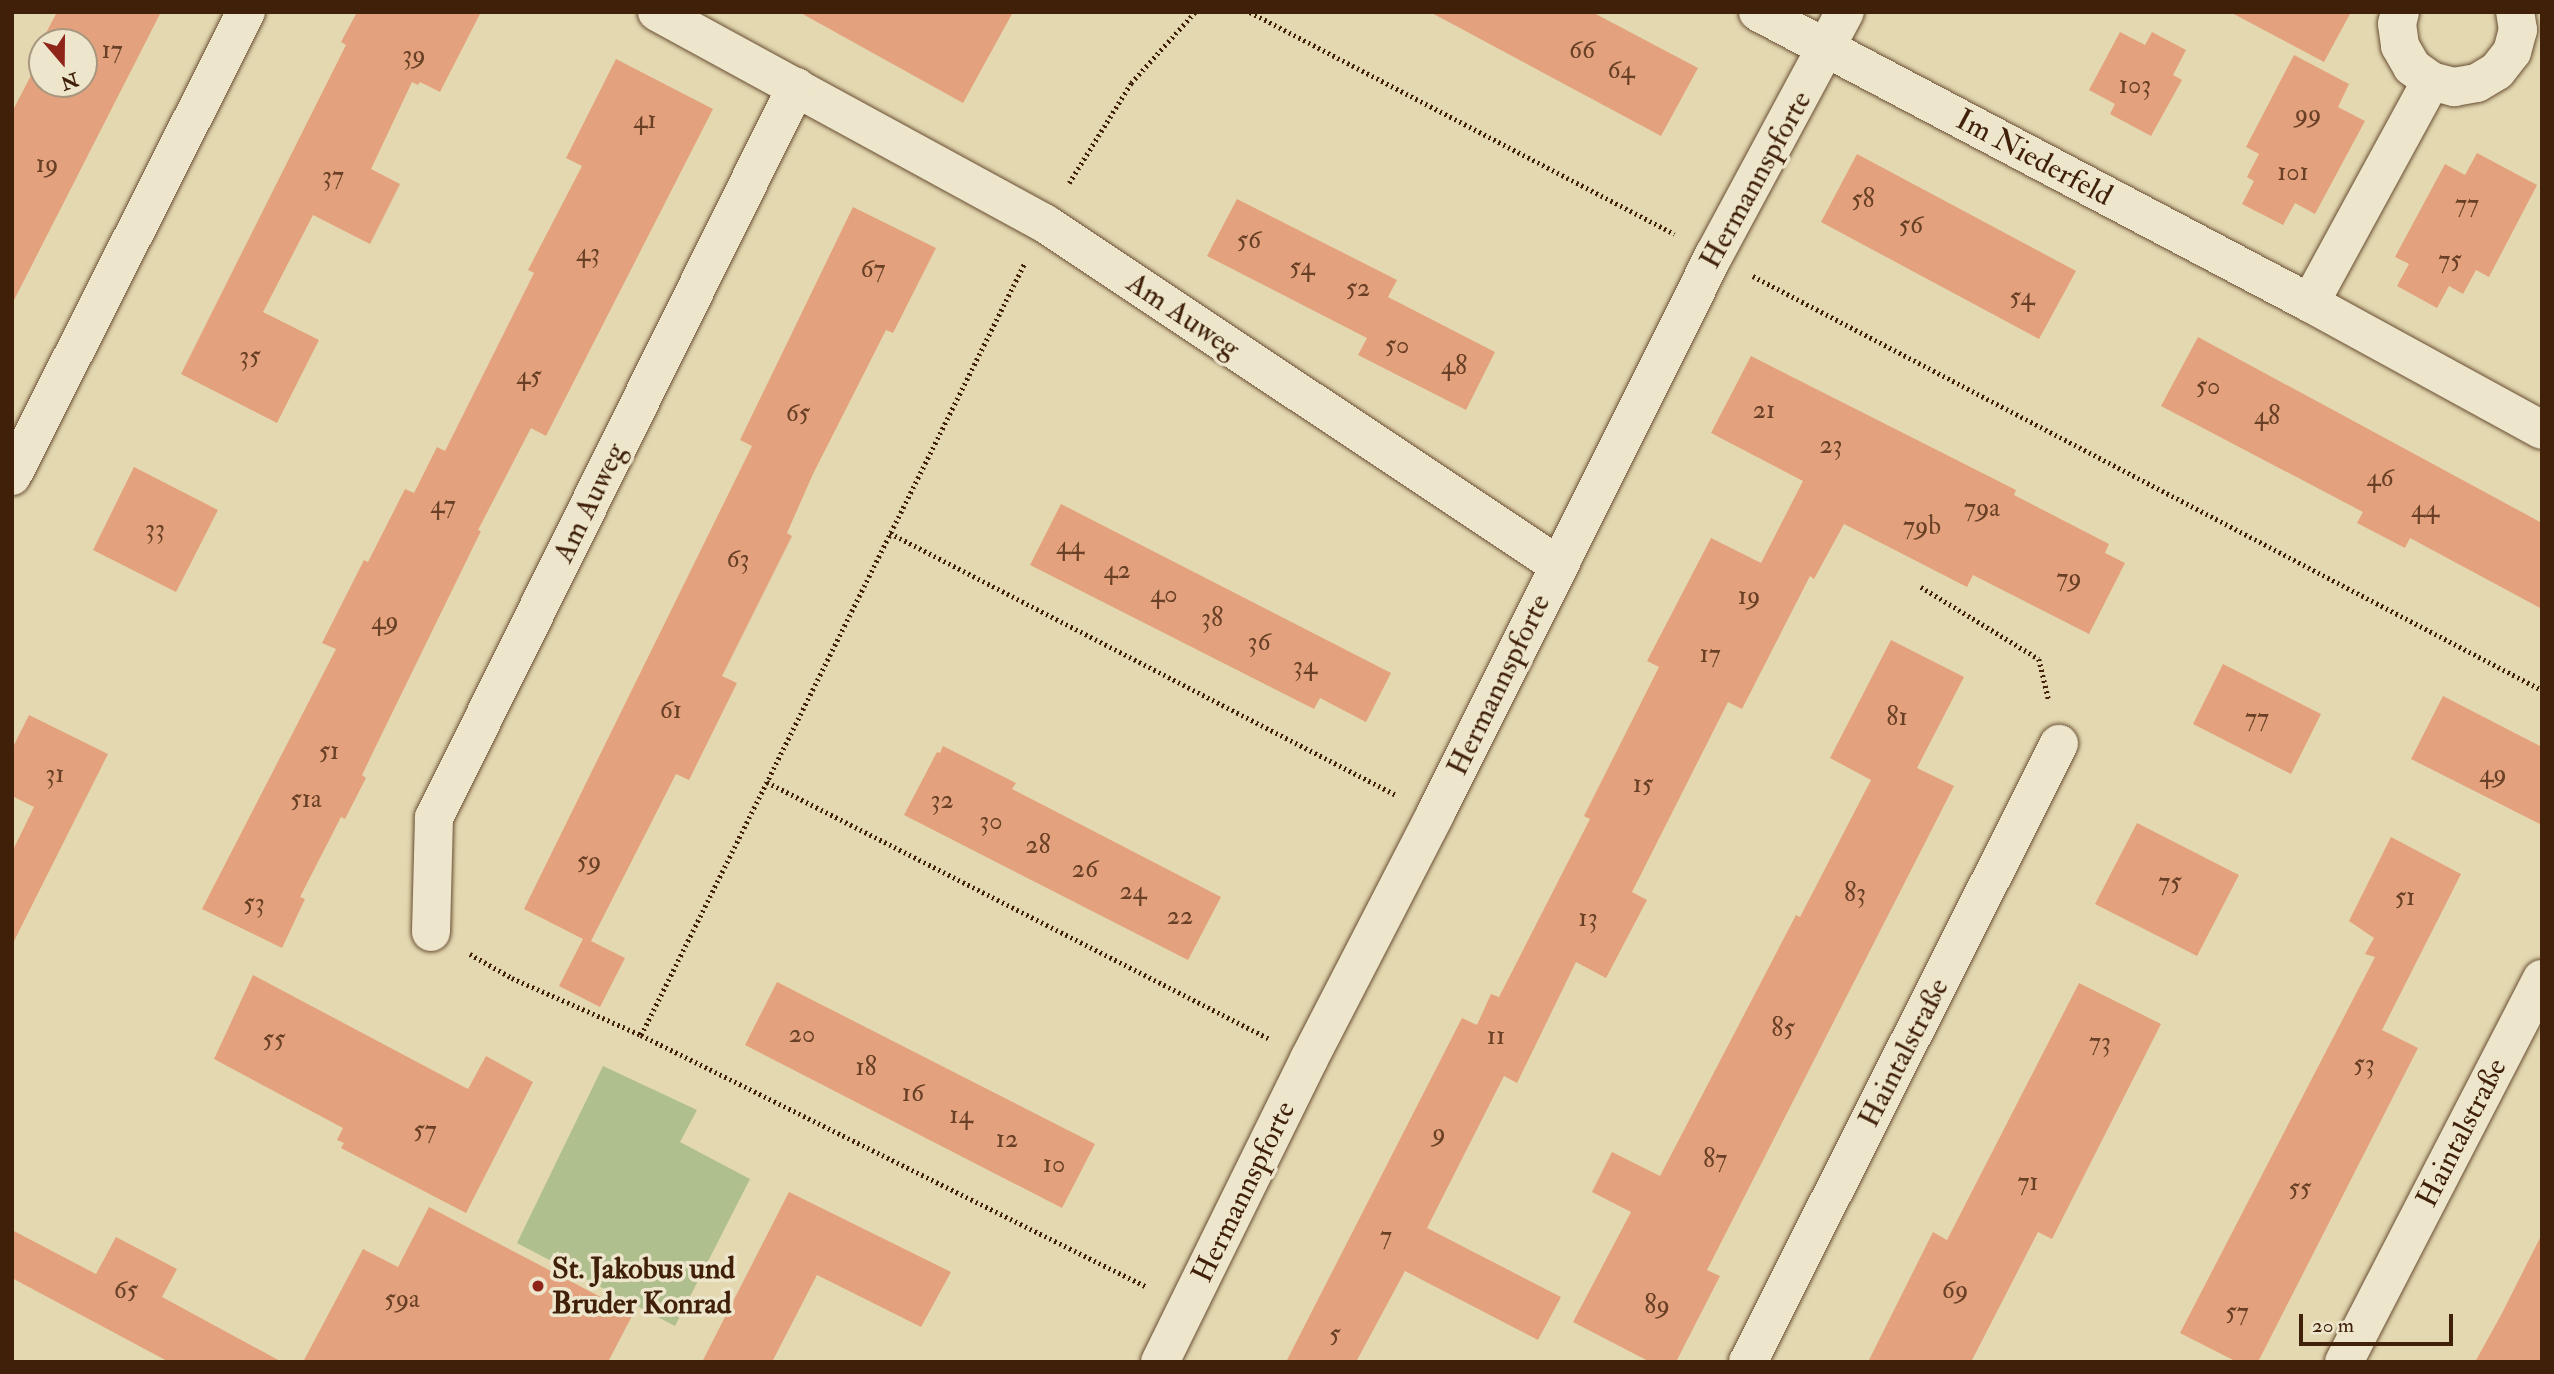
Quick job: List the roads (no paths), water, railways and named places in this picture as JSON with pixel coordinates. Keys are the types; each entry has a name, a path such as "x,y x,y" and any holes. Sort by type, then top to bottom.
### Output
{"street":[{"path":"12,475 246,12"},
{"name":"Am Auweg","path":"657,12 1044,223 1558,565"},
{"name":"Im Niederfeld","path":"1758,12 2310,303 2542,429"},
{"name":"Hermannspforte","path":"1160,1362 1189,1308 1308,1059 1435,815 1714,255 1845,12"},
{"path":"2400,12 2397,24 2400,46 2412,67 2431,81 2454,87 2477,83 2497,71 2512,52 2518,30 2515,12"},
{"path":"2310,303 2431,81"},
{"name":"Am Auweg","path":"431,932 434,818 796,87"},
{"name":"Haintalstraße","path":"1748,1362 2059,744"},
{"name":"Haintalstraße","path":"2344,1362 2542,979"}],"place":[{"name":"St. Jakobus und Bruder Konrad","path":"538,1286"}]}
